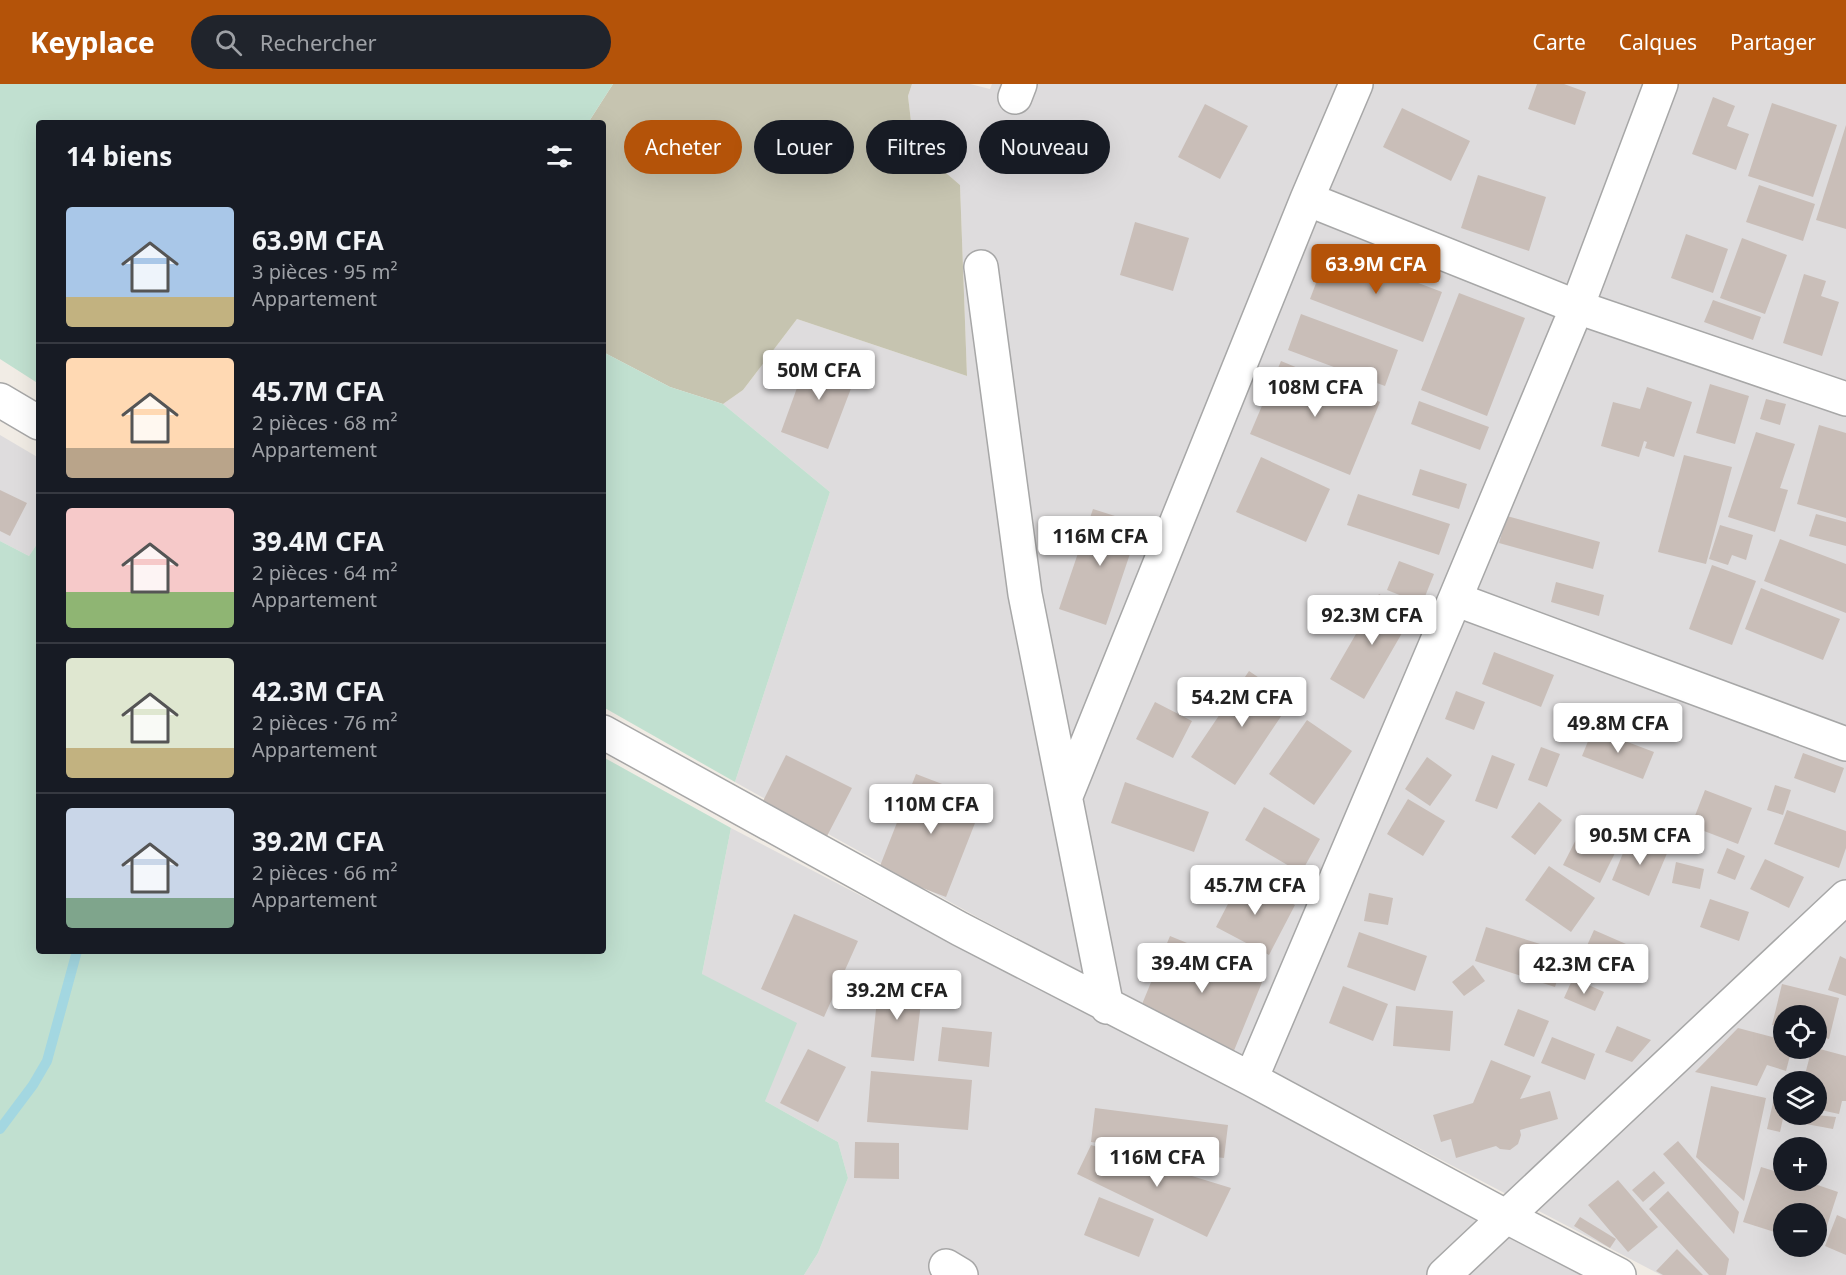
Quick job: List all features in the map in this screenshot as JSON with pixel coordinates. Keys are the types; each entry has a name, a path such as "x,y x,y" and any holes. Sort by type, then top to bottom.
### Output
{"street":[{"path":"1066,796 1307,199 1356,84"},
{"path":"1251,1079 1577,307 1661,84"},
{"path":"1307,199 1577,307 1846,399"},
{"path":"981,267 1025,594 1107,1007"},
{"path":"0,400 36,421"},
{"path":"1455,599 1846,744"},
{"path":"606,734 960,929 1107,1007 1251,1079 1619,1275"},
{"path":"1444,1275 1846,897"}],"shaded area":[{"path":"613,84 912,84 908,96 911,120 866,120 866,174 947,174 960,185 967,376 797,319 743,390 723,404 670,387 606,354 606,120 590,120"},
{"path":"912,84 970,84 990,89 992,84 1846,84 1846,1275 1661,1275 977,917 735,782 830,492 723,404 743,390 797,319 967,376 960,185 947,174 967,174 967,120 911,120 908,96"},
{"path":"0,435 36,456 36,546 29,556 0,541"},
{"path":"731,828 1589,1275 804,1275 818,1253 848,1178 838,1142 765,1101 702,974"}],"green space":[{"path":"0,84 613,84 590,120 36,120 36,382 0,359"},
{"path":"606,354 670,387 723,404 830,492 735,782 606,709"},
{"path":"0,541 29,556 36,546 36,954 606,954 606,759 731,828 702,974 797,1023 765,1101 838,1142 848,1178 818,1253 804,1275 0,1275"}],"building":[{"path":"1537,84 1564,84 1586,92 1575,125 1528,109"},
{"path":"1713,97 1735,106 1727,126 1749,134 1736,170 1692,154"},
{"path":"1772,103 1837,125 1813,197 1748,176"},
{"path":"1205,104 1248,126 1220,179 1178,157"},
{"path":"1402,108 1470,141 1451,181 1383,147"},
{"path":"1846,125 1846,229 1816,220"},
{"path":"1478,175 1546,197 1529,251 1461,228"},
{"path":"1759,185 1815,204 1803,241 1746,222"},
{"path":"1135,222 1189,238 1173,291 1120,275"},
{"path":"1686,234 1728,249 1713,293 1671,278"},
{"path":"1742,238 1787,255 1765,314 1720,298"},
{"path":"1329,249 1442,292 1423,342 1310,299"},
{"path":"1804,274 1826,281 1821,296 1839,302 1822,356 1783,343"},
{"path":"1459,293 1525,318 1487,416 1421,390"},
{"path":"1713,300 1761,317 1753,340 1704,322"},
{"path":"1301,314 1398,350 1385,386 1288,350"},
{"path":"810,352 858,370 828,449 781,432"},
{"path":"1281,361 1380,402 1350,475 1250,434"},
{"path":"1710,384 1749,396 1735,444 1696,433"},
{"path":"1647,387 1692,402 1674,457 1645,448 1647,442 1644,441 1639,457 1601,446 1613,402 1640,409"},
{"path":"1766,399 1786,404 1780,425 1760,419"},
{"path":"1419,401 1489,427 1480,450 1411,424"},
{"path":"1819,425 1846,433 1846,518 1797,504"},
{"path":"1756,432 1795,444 1780,488 1788,490 1775,532 1728,517"},
{"path":"1684,455 1732,467 1706,564 1658,552"},
{"path":"1261,457 1330,489 1306,542 1236,512"},
{"path":"1420,469 1467,484 1459,509 1412,495"},
{"path":"0,490 27,503 10,536 0,531"},
{"path":"1358,494 1450,524 1439,555 1347,525"},
{"path":"1093,509 1140,524 1106,625 1059,609"},
{"path":"1816,514 1846,522 1846,546 1809,536"},
{"path":"1507,516 1600,542 1593,569 1499,543"},
{"path":"1720,525 1753,535 1746,560 1732,555 1728,565 1709,559"},
{"path":"1780,539 1846,564 1846,613 1764,581"},
{"path":"1399,561 1434,574 1422,604 1387,590"},
{"path":"1712,565 1756,581 1732,645 1689,629"},
{"path":"1556,582 1604,595 1599,616 1551,602"},
{"path":"1761,588 1840,619 1823,660 1745,629"},
{"path":"1379,594 1413,614 1364,699 1330,679"},
{"path":"1494,652 1554,675 1541,707 1482,684"},
{"path":"1249,671 1292,700 1235,785 1191,757"},
{"path":"1456,691 1485,702 1474,730 1445,719"},
{"path":"1155,702 1192,721 1173,758 1136,739"},
{"path":"1307,720 1352,751 1314,805 1269,774"},
{"path":"1593,729 1654,752 1643,779 1582,756"},
{"path":"1541,747 1560,754 1547,787 1528,780"},
{"path":"1803,753 1844,768 1835,793 1794,778"},
{"path":"786,755 852,788 827,836 762,803"},
{"path":"1492,755 1515,764 1497,809 1475,801"},
{"path":"1427,757 1452,775 1430,806 1405,789"},
{"path":"916,774 984,800 946,897 878,871"},
{"path":"1125,782 1209,812 1194,852 1111,823"},
{"path":"1775,785 1791,790 1783,815 1767,810"},
{"path":"1705,790 1752,808 1738,844 1691,826"},
{"path":"1408,799 1445,821 1423,856 1387,834"},
{"path":"1539,802 1562,820 1535,855 1511,837"},
{"path":"1264,807 1320,839 1301,873 1245,840"},
{"path":"1787,810 1846,831 1846,848 1839,868 1774,844"},
{"path":"1588,816 1625,833 1600,883 1563,865"},
{"path":"1630,836 1668,851 1649,896 1612,880"},
{"path":"1727,848 1745,856 1735,880 1717,873"},
{"path":"1765,859 1804,877 1789,908 1750,889"},
{"path":"1676,862 1704,869 1700,889 1672,883"},
{"path":"1549,866 1595,898 1571,932 1525,900"},
{"path":"1242,877 1295,905 1269,955 1216,927"},
{"path":"1369,893 1393,898 1388,925 1364,921"},
{"path":"1710,899 1749,912 1739,941 1700,927"},
{"path":"794,914 858,941 824,1017 761,989"},
{"path":"1486,927 1566,952 1555,987 1475,961"},
{"path":"1594,930 1626,944 1616,964 1585,950"},
{"path":"1359,932 1427,956 1415,991 1347,967"},
{"path":"1170,936 1265,975 1233,1053 1138,1014"},
{"path":"1840,956 1846,959 1846,996 1828,990"},
{"path":"1473,965 1485,981 1464,996 1452,982"},
{"path":"1573,978 1604,992 1595,1011 1564,998"},
{"path":"879,981 923,986 914,1061 871,1057"},
{"path":"1782,984 1839,998 1829,1039 1827,1039 1827,1005 1777,1005"},
{"path":"1343,986 1388,1004 1373,1041 1329,1023"},
{"path":"1396,1006 1453,1011 1450,1051 1393,1046"},
{"path":"1518,1009 1549,1021 1534,1057 1504,1045"},
{"path":"1617,1026 1651,1040 1632,1062 1605,1052"},
{"path":"942,1027 992,1032 989,1067 938,1061"},
{"path":"1738,1028 1773,1037 1773,1059 1789,1059 1786,1071 1767,1065 1757,1086 1695,1072"},
{"path":"1552,1037 1595,1054 1585,1080 1541,1063"},
{"path":"808,1049 846,1067 818,1122 780,1103"},
{"path":"1827,1051 1846,1056 1846,1101 1842,1101 1839,1114 1827,1111 1827,1071 1806,1071 1809,1059 1827,1059"},
{"path":"1491,1060 1531,1076 1520,1099 1550,1091 1558,1119 1520,1130 1518,1144 1510,1150 1496,1146 1456,1158 1451,1139 1441,1142 1433,1115 1473,1103"},
{"path":"871,1071 972,1080 968,1130 867,1122"},
{"path":"1711,1086 1766,1098 1744,1201 1696,1157"},
{"path":"1773,1102 1773,1125 1782,1125 1780,1132 1767,1129"},
{"path":"1095,1108 1228,1125 1224,1158 1091,1142"},
{"path":"1827,1116 1836,1117 1833,1129 1811,1125 1827,1125"},
{"path":"1678,1141 1739,1212 1734,1234 1663,1154"},
{"path":"855,1142 899,1143 899,1179 854,1178"},
{"path":"1091,1145 1231,1188 1207,1237 1077,1174"},
{"path":"1761,1167 1773,1171 1773,1191 1827,1191 1827,1188 1838,1192 1827,1226 1827,1203 1773,1203 1773,1232 1743,1222"},
{"path":"1654,1171 1665,1183 1643,1202 1632,1190"},
{"path":"1618,1180 1658,1227 1628,1252 1588,1205"},
{"path":"1668,1191 1729,1259 1726,1275 1709,1275 1649,1209"},
{"path":"1099,1197 1154,1219 1139,1257 1084,1235"},
{"path":"1837,1215 1846,1219 1846,1255 1827,1247 1827,1241"},
{"path":"1580,1217 1616,1239 1610,1248 1574,1226"},
{"path":"1677,1249 1703,1275 1663,1275 1656,1271"}],"waterway":[{"path":"0,1129 33,1085 47,1061 76,954"}]}
